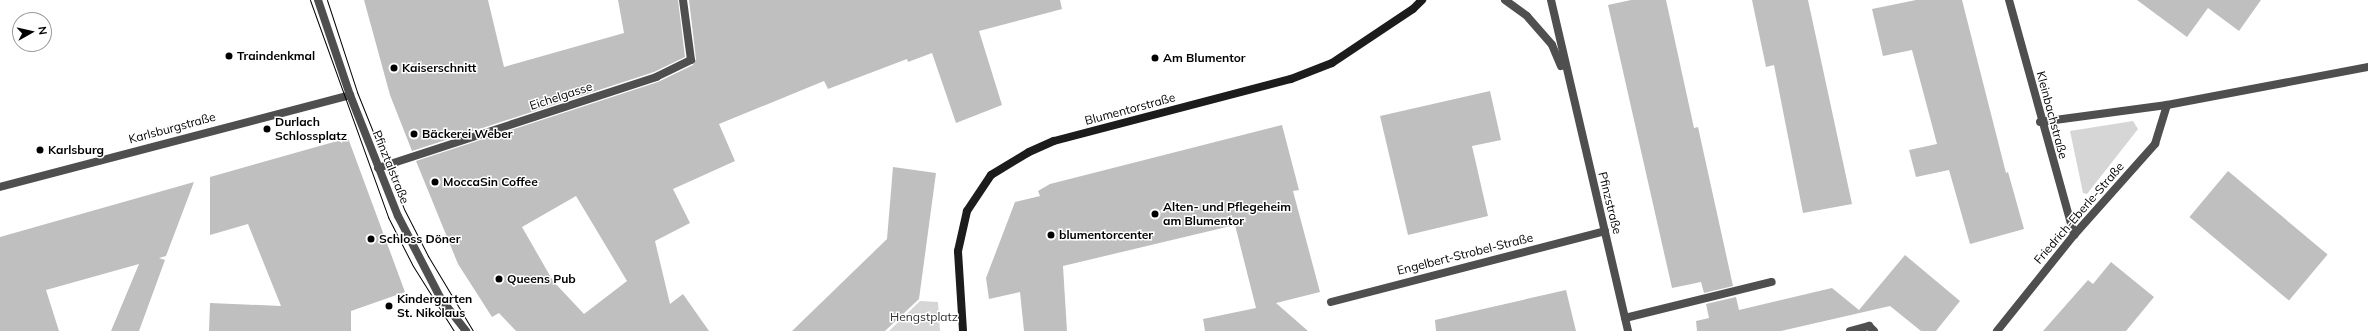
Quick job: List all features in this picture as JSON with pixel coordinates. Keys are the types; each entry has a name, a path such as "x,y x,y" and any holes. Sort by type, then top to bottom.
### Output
{"main road":[{"name":"Blumentorstraße","path":"963,331 958,251 967,212 991,175 1029,152 1054,141 1291,79 1332,63 1414,9 1422,0"}],"street":[{"name":"Pfinztalstraße","path":"318,0 350,95 378,168 420,261 441,299 466,331"},
{"name":"Eichelgasse","path":"378,168 656,77 691,60 683,0"},
{"name":"Pfinzstraße","path":"1505,0 1527,16 1552,45 1568,82"},
{"name":"Pfinzstraße","path":"1551,0 1568,82 1605,230 1628,331"},
{"name":"Kleinbachstraße","path":"2009,0 2040,122 2074,235"},
{"path":"2040,122 2167,105 2368,67"},
{"name":"Karlsburgstraße","path":"0,187 350,95"},
{"name":"Friedrich-Eberle-Straße","path":"1996,331 2074,235 2155,144 2167,105"},
{"name":"Engelbert-Strobel-Straße","path":"1331,302 1605,230"},
{"path":"1625,318 1772,282"},
{"path":"1850,331 1869,326 1874,331"}],"green space":[{"path":"2133,121 2138,129 2087,194 2083,193 2070,131"},
{"name":"Hengstplatz","path":"920,301 938,302 940,331 889,331"}],"building":[{"path":"364,0 488,0 504,67 624,33 618,0 678,0 685,57 654,72 412,151 390,95"},
{"path":"689,0 1060,0 1062,9 979,31 1002,105 956,123 932,53 908,62 907,59 828,89 824,81 719,124 735,161 673,189 690,223 655,241 670,304 683,294 709,331 516,331 499,313 492,317 458,264 416,161 658,82 693,65 696,59","holes":["576,196 627,281 584,314 553,281 522,227"]},
{"path":"1631,0 1666,0 1694,128 1698,127 1733,286 1704,293 1701,282 1672,288 1608,5"},
{"path":"1752,0 1808,0 1852,204 1803,213 1774,65 1766,67"},
{"path":"1916,0 1962,0 2006,173 2008,172 2024,229 1970,244 1949,170 1916,177 1909,150 1937,144 1912,50 1883,56 1872,9"},
{"path":"2137,0 2261,0 2239,31 2208,8 2187,37"},
{"path":"1490,91 1501,140 1472,146 1488,216 1408,235 1380,116"},
{"name":"Alten- und Pflegeheim am Blumentor","path":"1282,125 1299,190 1293,191 1320,292 1276,303 1308,331 1205,331 1203,319 1256,308 1235,225 1063,266 1067,331 1024,331 1020,292 989,299 986,278 1015,202 1040,196 1038,191 1050,184"},
{"path":"348,138 405,292 351,311 351,331 209,331 210,303 281,306 248,224 210,235 210,177"},
{"path":"893,167 936,173 919,299 885,331 792,331 887,239"},
{"path":"2228,171 2328,255 2289,301 2189,217"},
{"path":"194,182 166,256 159,258 165,260 139,331 111,331 139,264 46,290 59,331 0,331 0,237"},
{"path":"1905,255 1960,301 1936,331 1921,331 1890,306 1781,331 1697,331 1696,321 1709,318 1706,304 1736,297 1739,310 1832,288 1859,310"},
{"path":"2111,262 2154,297 2126,331 2043,331 2088,280 2093,284"},
{"path":"1566,290 1576,331 1436,331 1435,320"}],"tram line":[{"path":"310,0 388,217 413,266 454,331"},
{"path":"327,0 357,92 404,209 428,256 473,331"}],"place":[{"name":"Traindenkmal","path":"229,56"},
{"name":"Am Blumentor","path":"1155,58"},
{"name":"Kaiserschnitt","path":"394,68"},
{"name":"Durlach Schlossplatz","path":"267,129"},
{"name":"Bäckerei Weber","path":"414,134"},
{"name":"Karlsburg","path":"40,150"},
{"name":"MoccaSin Coffee","path":"435,182"},
{"name":"Alten- und Pflegeheim am Blumentor","path":"1155,214"},
{"name":"blumentorcenter","path":"1051,235"},
{"name":"Schloss Döner","path":"371,239"},
{"name":"Queens Pub","path":"499,279"},
{"name":"Kindergarten St. Nikolaus","path":"389,306"}]}
